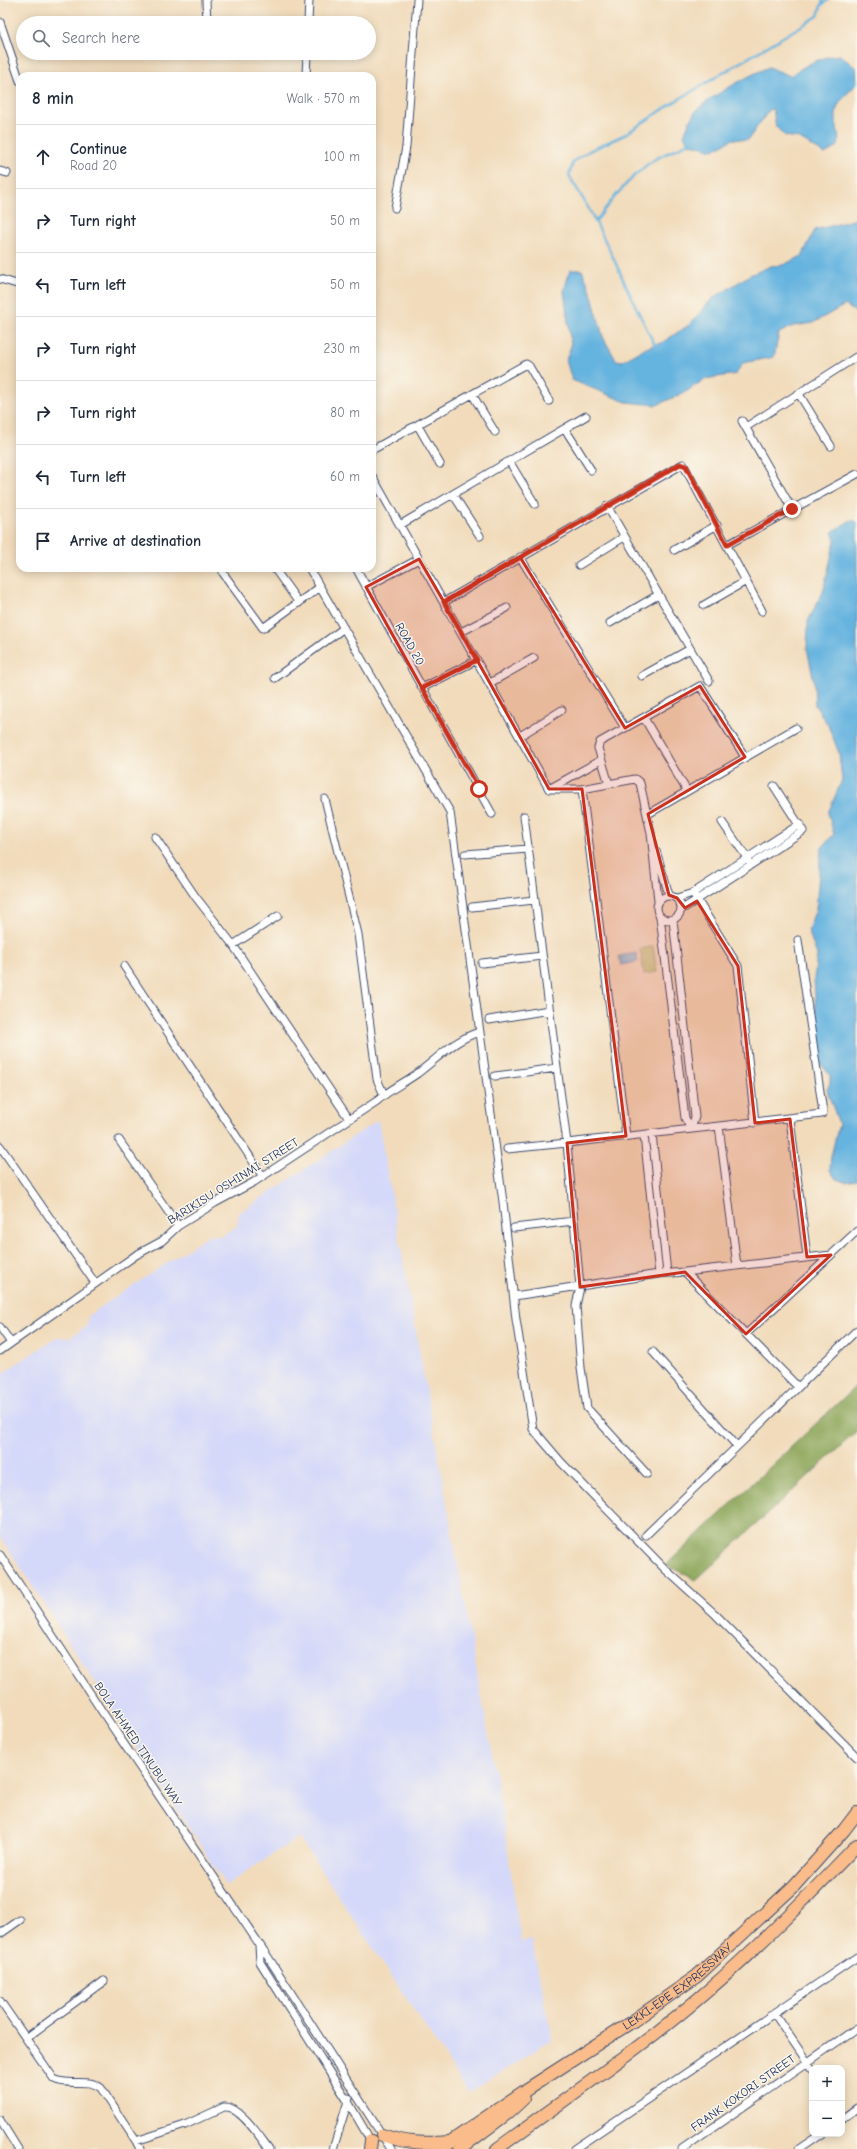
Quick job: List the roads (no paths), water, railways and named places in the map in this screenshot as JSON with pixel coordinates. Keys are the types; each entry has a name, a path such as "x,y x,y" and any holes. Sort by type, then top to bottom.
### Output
{"highway":[{"name":"LEKKI-EPE EXPRESSWAY","path":"455,2145 471,2127 633,2021 696,1976 793,1887 844,1830 857,1813"},
{"name":"LEKKI-EPE EXPRESSWAY","path":"497,2149 598,2077 705,1993 801,1904 857,1845"},
{"path":"440,2149 455,2145 508,2113 549,2075"},
{"path":"382,2135 398,2141 455,2145"}],"street":[{"path":"206,0 207,16"},
{"path":"308,16 309,0"},
{"path":"395,208 406,147 417,0"},
{"path":"0,22 17,72"},
{"path":"306,72 307,60"},
{"path":"0,280 16,284"},
{"path":"792,509 744,424 798,394 856,357"},
{"path":"376,448 418,426 526,364 529,366 549,401"},
{"path":"472,394 495,432"},
{"path":"798,394 831,446"},
{"path":"400,524 586,416"},
{"path":"418,426 440,464"},
{"path":"564,429 590,470"},
{"path":"509,461 535,504"},
{"path":"444,602 607,506 683,464 762,611"},
{"path":"727,545 857,474"},
{"path":"376,483 549,789"},
{"path":"453,494 480,536"},
{"path":"607,506 709,681"},
{"path":"674,550 717,525"},
{"path":"579,566 624,537"},
{"path":"520,557 625,728"},
{"path":"366,587 419,559"},
{"path":"223,572 263,628 320,587"},
{"path":"277,572 298,603"},
{"path":"311,572 450,812 502,1194 514,1296 532,1422 536,1434 666,1570 715,1614 857,1757"},
{"name":"ROAD 20","path":"358,572 492,814"},
{"path":"704,605 746,581"},
{"path":"610,623 658,595"},
{"path":"461,632 507,608"},
{"path":"275,678 344,628"},
{"path":"642,676 690,649"},
{"path":"490,683 534,658"},
{"path":"422,688 477,660"},
{"path":"609,784 597,745 700,686 744,757"},
{"path":"520,736 562,710"},
{"path":"644,718 687,791"},
{"path":"648,814 796,728"},
{"path":"549,789 601,760"},
{"path":"549,789 582,789 637,780 648,814 651,833 658,901 656,909 660,917 685,1118 691,1129"},
{"path":"691,1129 695,1117 673,920 681,910 752,866 803,831 800,824 774,786"},
{"path":"582,789 626,1136"},
{"path":"325,799 358,934 377,1079 384,1095"},
{"path":"524,816 567,1143 580,1287 576,1306 580,1368 587,1408 647,1474"},
{"path":"722,822 752,866"},
{"path":"658,901 669,895 677,898 693,893 800,824"},
{"path":"651,833 669,895"},
{"path":"155,837 195,896 233,945 349,1118"},
{"path":"465,854 528,849"},
{"path":"693,893 738,966 755,1122"},
{"path":"677,898 681,910"},
{"path":"472,907 534,900"},
{"path":"233,945 278,916"},
{"path":"660,917 673,920"},
{"path":"507,1149 790,1119 822,1114 824,1109 798,940"},
{"path":"482,963 542,956"},
{"path":"124,966 262,1175"},
{"path":"489,1020 549,1010"},
{"name":"BARIKISU OSHINMI STREET","path":"0,1351 136,1255 162,1241 178,1226 215,1203 254,1182 262,1175 418,1073 453,1044 479,1032"},
{"path":"495,1076 557,1068"},
{"path":"790,1119 808,1258"},
{"path":"719,1126 737,1266"},
{"path":"652,1134 667,1273"},
{"path":"644,1135 659,1274"},
{"path":"119,1140 178,1226"},
{"path":"0,1146 95,1283"},
{"path":"514,1228 574,1221"},
{"path":"746,1334 857,1231"},
{"path":"514,1296 659,1274 831,1255"},
{"path":"686,1272 798,1387"},
{"path":"0,1327 11,1343"},
{"path":"646,1535 857,1330"},
{"path":"653,1352 737,1446"},
{"name":"BOLA AHMED TINUBU WAY","path":"0,1555 103,1713 259,1945 391,2149"},
{"path":"0,1934 20,1920"},
{"path":"259,1945 260,1962 347,2100 372,2146"},
{"path":"574,2149 857,1957"},
{"path":"26,2038 104,1981"},
{"path":"0,2001 54,2079 62,2083 92,2082 101,2088 136,2140 140,2149"},
{"path":"774,2014 809,2065"},
{"name":"FRANK KOKORI STREET","path":"682,2149 857,2028"},
{"path":"333,2149 347,2100 355,2094"},
{"path":"136,2140 184,2125 224,2107 230,2106 235,2109 269,2149"},
{"path":"845,2115 857,2108"},
{"path":"0,2120 18,2149"},
{"path":"799,2149 817,2137"}],"water":[{"path":"840,55 856,68 857,83 843,98 837,108 836,118 839,137 838,146 825,154 798,138 785,136 776,127 773,109 769,110 748,140 733,139 713,150 688,143 684,135 696,111 732,85 769,67 790,76 814,62 826,57"},
{"path":"857,219 857,313 845,305 813,323 793,326 779,333 774,357 743,363 736,374 705,379 687,391 657,405 626,402 572,380 566,360 571,346 564,291 570,270 582,270 590,289 603,337 616,360 623,361 646,348 663,342 689,325 712,299 750,275 771,266 783,265 802,256 815,230"},
{"path":"851,520 857,522 857,1180 845,1182 836,1179 830,1170 831,1156 839,1124 827,1090 830,1083 830,1075 819,1062 814,979 817,955 808,930 816,909 821,849 834,834 828,813 842,780 839,753 828,725 815,705 814,682 807,648 808,621 823,592 835,540 832,532"},
{"path":"636,953 638,962 621,965 619,956"}],"waterway":[{"path":"655,345 604,238 582,196 569,176 573,162 589,151 624,135 676,101 818,16 823,0"},
{"path":"823,4 828,0"},
{"path":"596,221 615,196 637,173 662,155 688,143"}]}
